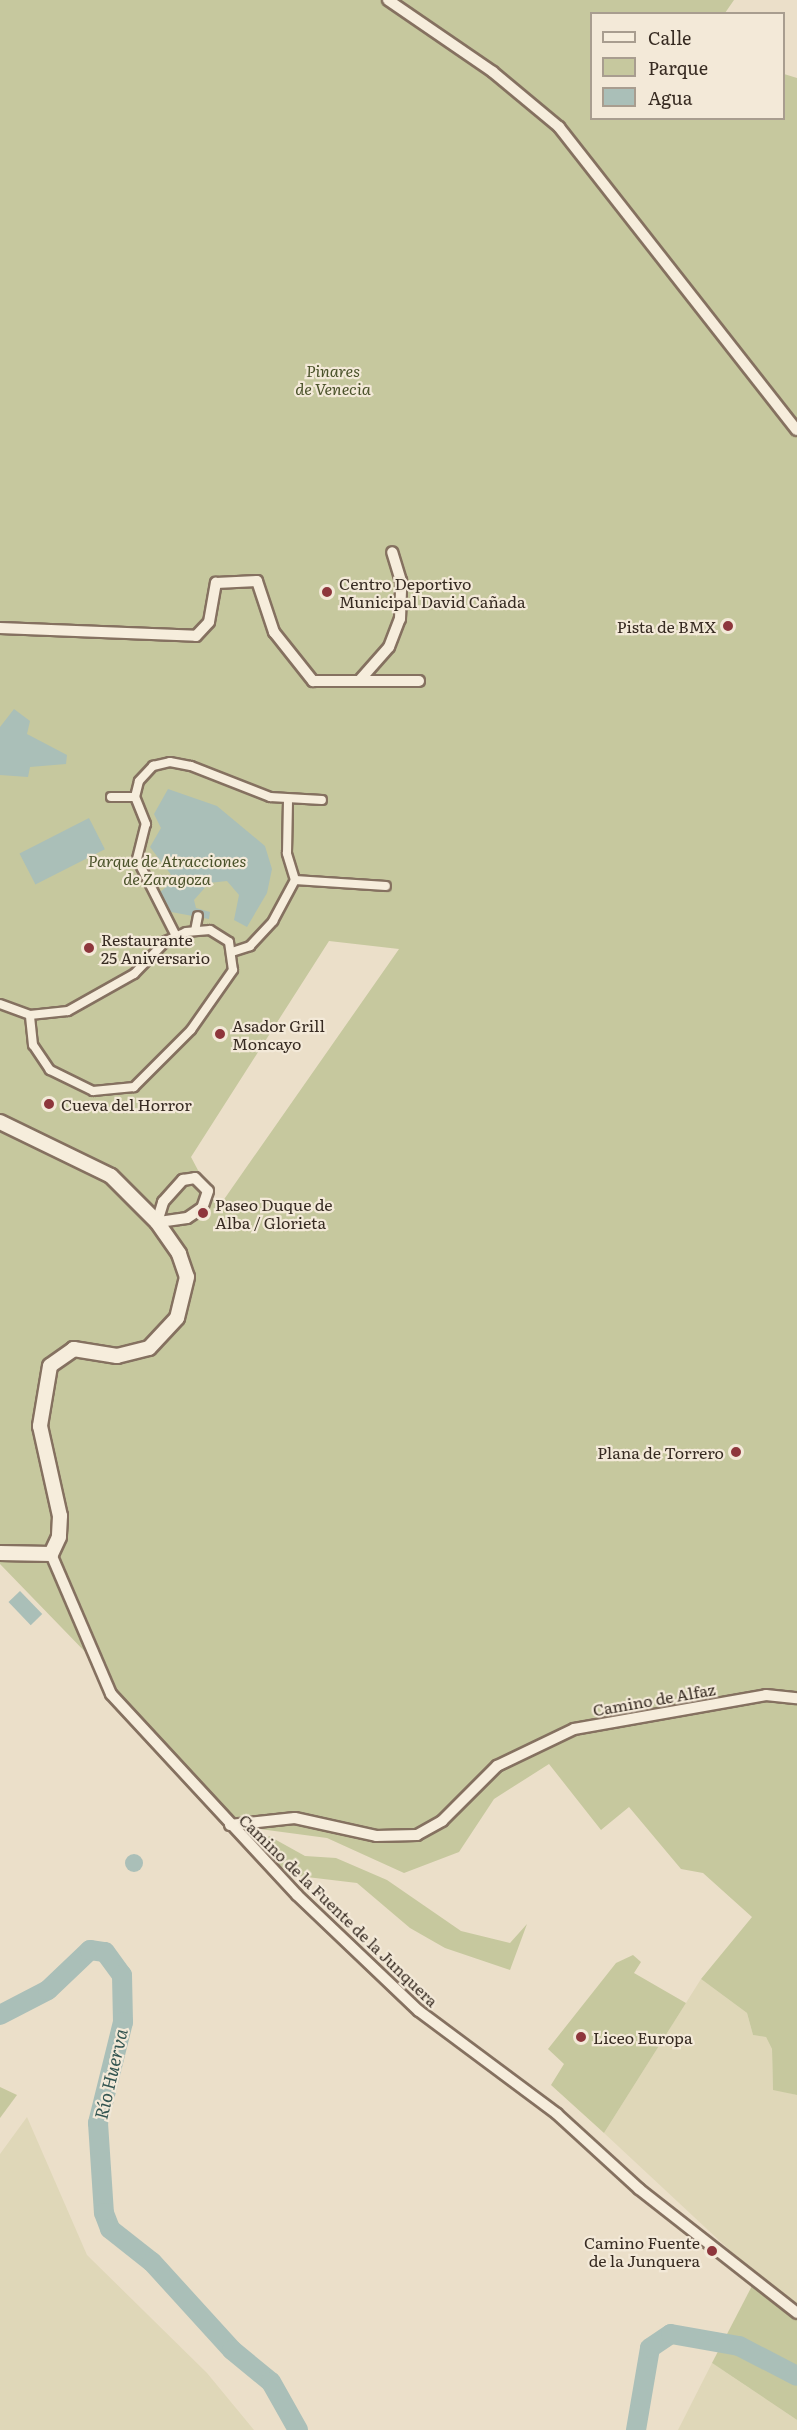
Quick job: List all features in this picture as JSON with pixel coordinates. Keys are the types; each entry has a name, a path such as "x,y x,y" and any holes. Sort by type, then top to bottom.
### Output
{"street":[{"path":"388,0 493,72 559,127 797,430"},
{"path":"359,681 389,647 400,619 401,582 392,552"},
{"path":"0,628 196,636 209,622 216,583 257,581 274,632 298,668 313,681 419,681"},
{"path":"176,936 137,860 146,824 135,797 139,782 153,766 170,762 288,799 322,800"},
{"path":"111,797 135,797"},
{"path":"232,952 250,946 273,921 295,880 287,853 288,799"},
{"path":"295,880 386,886"},
{"path":"195,931 198,916"},
{"path":"0,1004 30,1015 68,1011 107,991 176,936 210,930 229,942 233,970 191,1029 134,1087 93,1091 50,1070 33,1045 30,1015"},
{"path":"0,1122 111,1176 158,1222 179,1254 187,1277 183,1305 169,1329 149,1348 129,1356 65,1351 45,1379 41,1438 60,1516 51,1554 0,1553"},
{"path":"186,1179 201,1181 208,1191 195,1214 158,1222 163,1202 186,1179"},
{"path":"142,1205 163,1202"},
{"name":"Camino de la Fuente de la Junquera","path":"51,1554 111,1694 230,1825 408,2002 557,2114 639,2189 797,2313"},
{"name":"Camino de Alfaz","path":"230,1825 295,1818 376,1836 417,1835 442,1821 496,1766 574,1730 755,1697 797,1698"}],"shaded area":[{"path":"701,1979 747,2013 753,2035 766,2037 772,2049 773,2089 797,2095 797,2313 604,2133"},
{"path":"27,2117 87,2255 207,2373 254,2430 0,2430 0,2154"},
{"path":"712,2363 797,2420 797,2430 678,2430"}],"green space":[{"name":"Pinares de Venecia","path":"0,0 734,0 726,12 590,12 590,120 785,120 785,74 797,78 797,2095 773,2090 772,2049 766,2037 753,2035 747,2013 701,1979 752,1917 703,1873 681,1869 629,1807 601,1830 549,1764 494,1799 459,1852 404,1873 327,1838 230,1825 125,1713 92,1659 0,1564","holes":["329,941 399,949 218,1208 191,1157"]},
{"path":"269,1836 305,1856 336,1858 387,1880 461,1931 510,1943 527,1924 510,1970 445,1948 410,1928 357,1883 290,1875 256,1853"},
{"path":"633,1955 641,1962 634,1973 686,2003 604,2133 551,2085 564,2064 548,2049 616,1963"},
{"path":"0,2087 17,2095 0,2118"},
{"path":"754,2282 797,2313 797,2420 712,2363"}],"water":[{"path":"14,709 30,721 27,734 67,755 66,764 30,767 28,777 0,775 0,727"},
{"path":"168,789 217,806 265,846 272,869 267,893 247,927 234,920 239,895 227,881 209,883 194,900 196,908 210,912 209,919 171,912 160,892 175,880 150,847 161,828 154,814"},
{"path":"89,818 105,849 35,885 20,853"},
{"path":"20,1591 42,1614 31,1625 8,1602"},
{"path":"134,1854 140,1857 143,1863 140,1869 134,1872 128,1869 125,1863 128,1857"}],"waterway":[{"name":"Río Huerva","path":"0,2015 48,1990 90,1950 105,1952 122,1975 123,2022 98,2123 104,2213 110,2229 152,2262 232,2350 271,2382 298,2430"},
{"name":"Río Huerva","path":"636,2430 650,2348 671,2334 739,2346 797,2376"}],"place":[{"name":"Centro Deportivo Municipal David Cañada","path":"327,592"},
{"name":"Pista de BMX","path":"728,626"},
{"name":"Restaurante 25 Aniversario","path":"89,948"},
{"name":"Asador Grill Moncayo","path":"220,1034"},
{"name":"Cueva del Horror","path":"49,1104"},
{"name":"Paseo Duque de Alba / Glorieta","path":"203,1213"},
{"name":"Plana de Torrero","path":"736,1452"},
{"name":"Liceo Europa","path":"581,2037"},
{"name":"Camino Fuente de la Junquera","path":"712,2251"}],"park label":[{"name":"Parque de Atracciones de Zaragoza","path":"167,869"}]}
